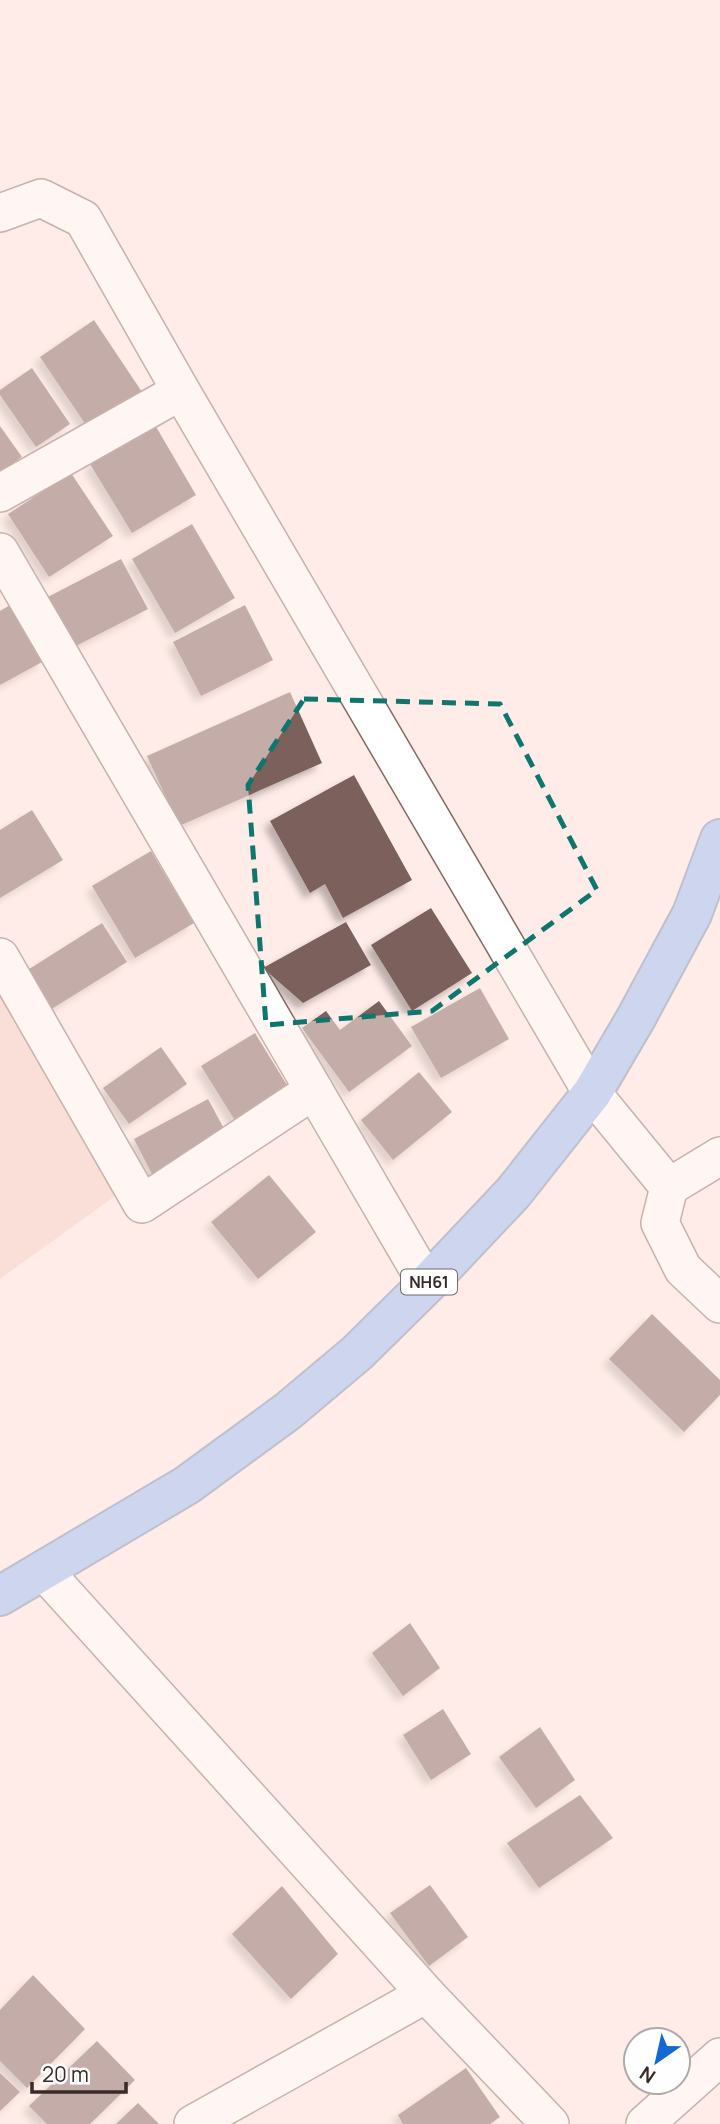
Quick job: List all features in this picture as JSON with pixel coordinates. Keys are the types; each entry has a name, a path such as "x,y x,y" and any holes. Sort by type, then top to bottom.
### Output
{"highway":[{"name":"NH61","path":"0,1596 187,1485 288,1411 357,1353 427,1284 513,1193 592,1093 692,914 720,839"}],"street":[{"path":"0,213 41,198 83,219 592,1093 669,1187"},
{"path":"0,493 181,391"},
{"path":"0,552 427,1284"},
{"path":"0,957 142,1204 314,1090"},
{"path":"720,1156 669,1187 660,1223 683,1269 720,1304"},
{"path":"44,1570 426,1994 550,2124"},
{"path":"192,2124 426,1994"},
{"path":"645,2124 720,2057"}],"highlighted area":[{"path":"304,699 500,704 597,890 432,1011 266,1025 248,785"}],"shaded area":[{"path":"0,995 118,1194 0,1279"}],"building":[{"path":"94,320 142,392 88,428 40,357"},
{"path":"32,368 70,424 36,447 0,395 0,390"},
{"path":"155,425 196,495 132,533 90,464"},
{"path":"0,426 22,457 0,472"},
{"path":"71,473 113,536 49,577 8,514"},
{"path":"192,524 235,598 175,633 132,559"},
{"path":"121,559 148,609 72,648 46,598"},
{"path":"12,604 44,661 0,685 0,611"},
{"path":"245,605 273,660 201,696 173,642"},
{"path":"290,692 322,763 179,826 147,756"},
{"path":"354,775 412,880 343,918 325,884 310,893 270,821"},
{"path":"32,810 63,860 0,898 0,830"},
{"path":"151,851 194,923 135,958 92,886"},
{"path":"431,908 472,973 412,1011 371,945"},
{"path":"346,922 371,965 303,1003 263,968"},
{"path":"102,923 127,962 50,1010 26,971"},
{"path":"480,988 509,1039 441,1078 411,1027"},
{"path":"379,1001 412,1046 349,1092 302,1028 326,1011 340,1030"},
{"path":"255,1033 290,1090 236,1122 201,1066"},
{"path":"161,1047 187,1084 129,1124 103,1088"},
{"path":"419,1072 452,1112 393,1160 361,1120"},
{"path":"208,1099 228,1136 153,1176 134,1139"},
{"path":"269,1175 316,1232 258,1279 211,1222"},
{"path":"652,1314 720,1380 720,1395 684,1432 609,1359"},
{"path":"410,1623 440,1668 403,1696 372,1653"},
{"path":"443,1709 471,1754 431,1780 403,1735"},
{"path":"540,1727 575,1780 536,1808 499,1757"},
{"path":"580,1795 613,1838 539,1888 507,1843"},
{"path":"430,1885 468,1937 429,1966 390,1913"},
{"path":"282,1886 338,1954 291,1999 232,1934"},
{"path":"33,1975 85,2029 27,2088 0,2061 0,2010"},
{"path":"97,2041 135,2080 90,2124 47,2124 29,2106"},
{"path":"466,2068 500,2117 490,2124 403,2124 398,2115"},
{"path":"0,2073 20,2092 0,2111"},
{"path":"138,2103 159,2124 116,2124"}]}
